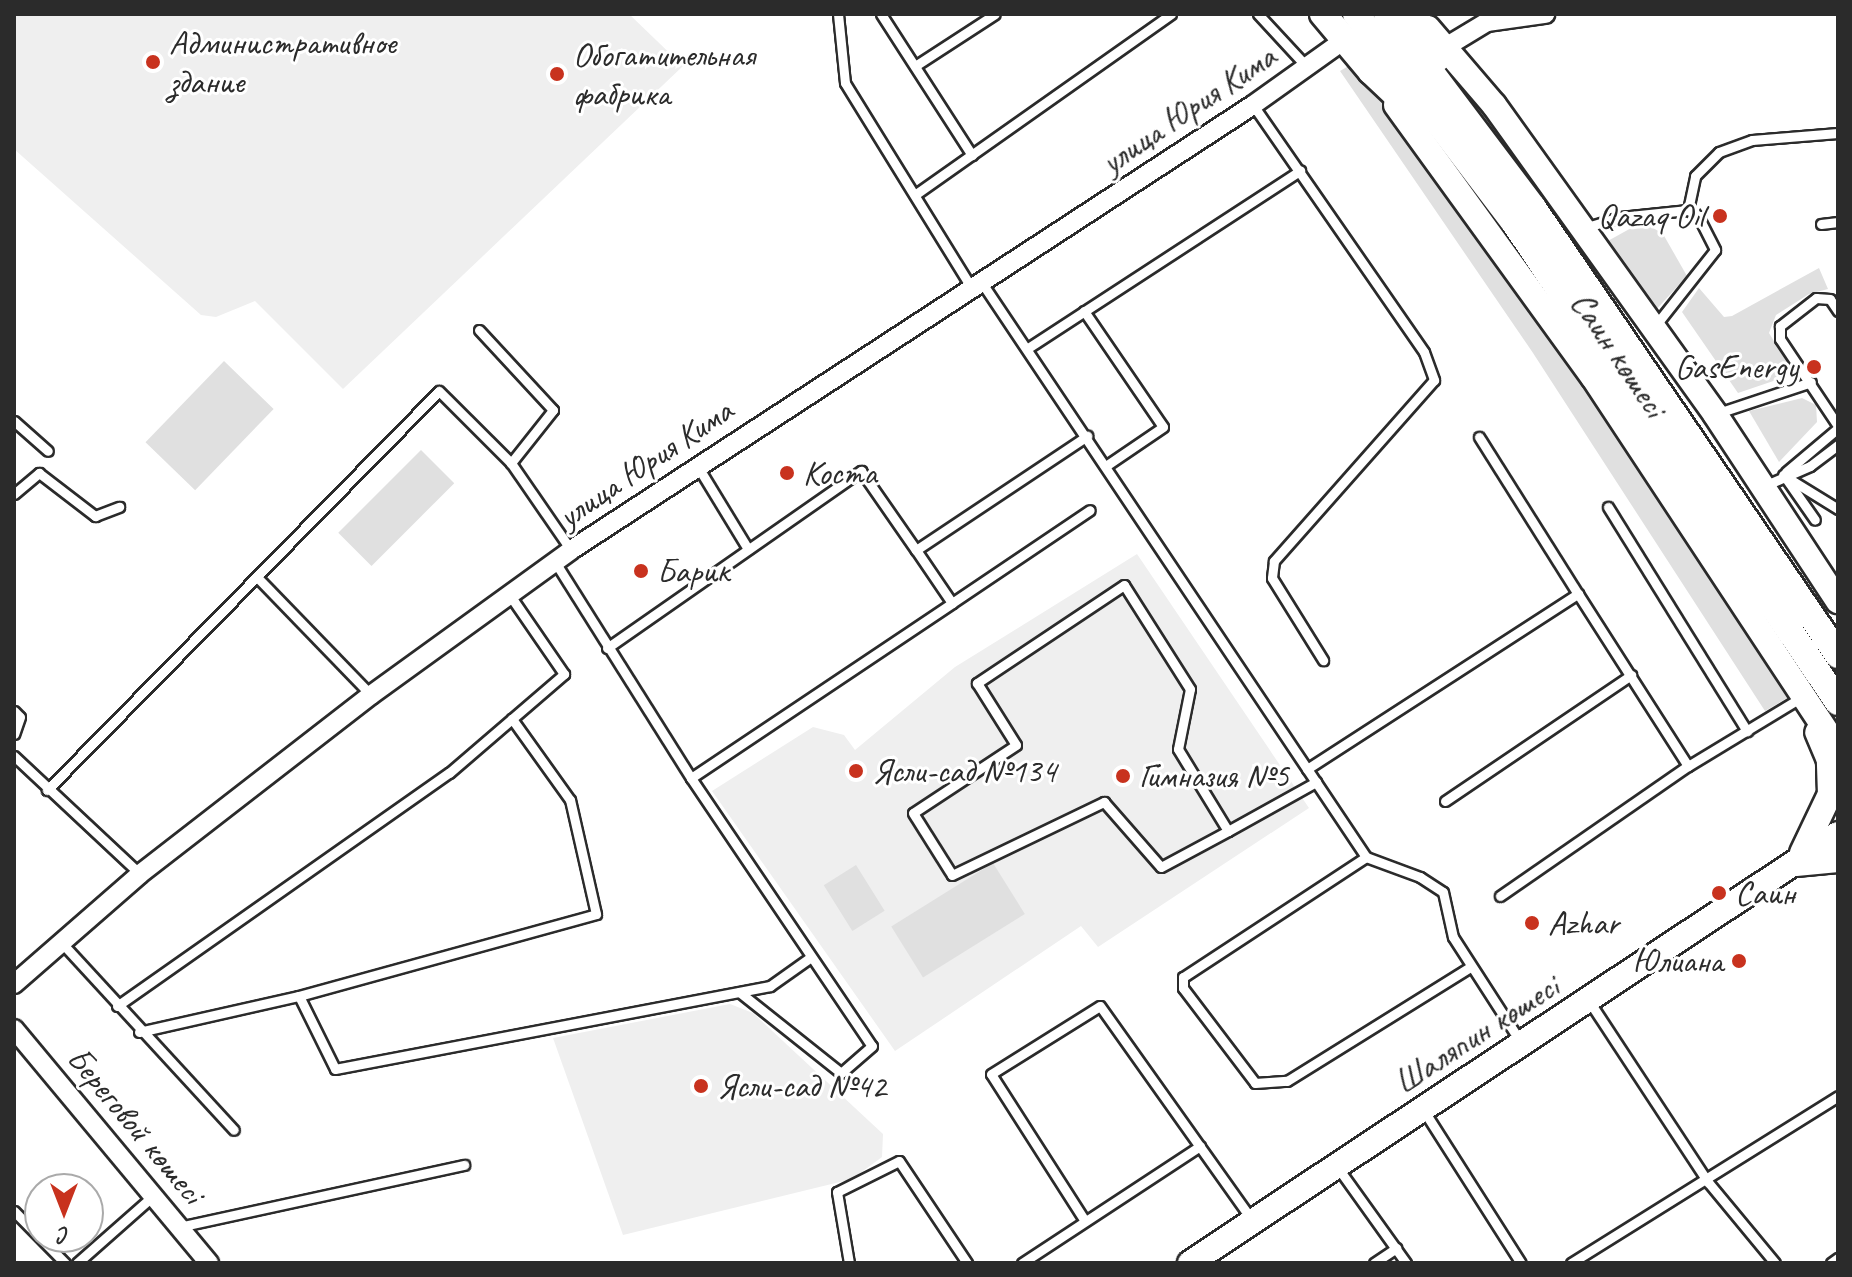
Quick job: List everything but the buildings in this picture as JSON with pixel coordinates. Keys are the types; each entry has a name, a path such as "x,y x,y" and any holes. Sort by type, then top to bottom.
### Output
{"main road":[{"name":"Саин көшесі","path":"1323,14 1371,71 1593,377 1838,748"},
{"name":"Саин көшесі","path":"1356,14 1514,222 1838,702"},
{"name":"Саин көшесі","path":"1387,14 1473,125 1653,379 1838,655"},
{"name":"Саин көшесі","path":"1415,14 1494,105 1715,414 1773,481 1838,601"},
{"path":"1415,14 1473,125"},
{"path":"1371,71 1463,156"},
{"path":"1793,864 1828,807 1832,776 1802,697"},
{"name":"Шаляпин көшесі","path":"1190,1263 1838,834"},
{"path":"1793,864 1838,860"}],"street":[{"path":"1444,48 1486,18 1545,14"},
{"name":"улица Юрия Кима","path":"14,984 140,874 371,695 511,597 571,550 696,465 1253,105 1344,40"},
{"name":"Береговой көшесі","path":"14,1029 209,1263"}],"lane":[{"path":"838,14 845,83 977,286 1028,348 1366,857 1420,877 1443,892 1453,937 1522,1044"},
{"path":"881,14 972,155"},
{"path":"915,66 995,14"},
{"path":"916,194 1171,14"},
{"path":"1258,14 1307,67"},
{"path":"1253,105 1424,352 1434,380 1274,561 1272,578 1323,660"},
{"path":"1688,210 1695,176 1719,152 1752,140 1838,133"},
{"path":"1028,348 1300,171"},
{"path":"1583,229 1620,217 1688,210 1698,216 1715,250 1653,329"},
{"path":"1821,224 1838,222"},
{"path":"1773,481 1838,427 1780,339 1780,326 1816,298 1830,299 1838,311"},
{"path":"1084,311 1163,427 1107,465"},
{"path":"479,330 553,410 511,463"},
{"path":"1715,414 1811,382"},
{"path":"47,790 439,391 511,463 571,550"},
{"path":"14,421 48,451"},
{"path":"916,550 1087,436"},
{"path":"1479,437 1688,766"},
{"path":"1773,481 1810,466 1838,445"},
{"path":"696,465 748,549"},
{"path":"607,648 861,471 952,603"},
{"path":"14,494 39,473 95,516 119,507"},
{"path":"1773,481 1838,509"},
{"path":"1773,481 1815,520"},
{"path":"1608,507 1747,731"},
{"path":"691,778 1090,510"},
{"path":"555,562 691,778 872,1046 841,1073 739,992"},
{"path":"258,578 371,695"},
{"path":"1228,831 1178,749 1190,689 1124,585 977,683 1016,745 913,813 952,875 1104,802 1161,867 1228,831 1316,782"},
{"path":"1307,769 1578,594"},
{"path":"117,1006 449,773 564,674 511,597"},
{"path":"1445,801 1631,675"},
{"path":"1500,896 1688,766 1802,697"},
{"path":"14,711 20,717 14,734"},
{"path":"139,1032 299,996 596,914 570,800 512,719"},
{"path":"14,756 140,874"},
{"path":"1366,857 1183,977 1183,988 1255,1083 1287,1081 1470,967"},
{"path":"61,942 139,1032 234,1130"},
{"path":"299,996 324,1056 335,1069 770,986 811,957"},
{"path":"1589,1001 1708,1182 1775,1263"},
{"path":"1085,1221 991,1074 1100,1006 1252,1220"},
{"path":"1571,1263 1708,1182 1838,1096"},
{"path":"1422,1109 1521,1263"},
{"path":"1022,1263 1200,1146"},
{"path":"849,1263 837,1192 899,1161 967,1263"},
{"path":"179,1227 464,1165"},
{"path":"1336,1165 1406,1263"},
{"path":"77,1263 153,1196"},
{"path":"14,1211 65,1263"},
{"path":"1374,1263 1396,1248"},
{"path":"1831,1263 1838,1258"}],"shaded area":[{"path":"14,14 629,14 683,66 343,389 255,301 216,317 201,315 14,149"},
{"path":"1357,61 1550,331 1787,698 1765,711 1533,353 1340,71"},
{"path":"1650,226 1663,234 1687,276 1654,312 1606,242 1633,227"},
{"path":"1819,268 1828,289 1809,294 1776,315 1769,333 1791,369 1788,376 1738,393 1682,312 1699,288 1724,317 1732,316"},
{"path":"224,361 274,409 195,490 146,442"},
{"path":"1802,398 1816,405 1817,422 1779,462 1749,411"},
{"path":"421,450 454,483 372,566 338,533"},
{"name":"Гимназия №5","path":"1137,554 1309,808 1098,947 1081,926 895,1051 712,791 813,727 844,735 855,750 955,667"},
{"path":"993,863 1025,914 923,977 891,927"},
{"path":"856,865 885,911 852,931 824,885"},
{"name":"Ясли-сад №42","path":"730,1004 753,1013 883,1134 882,1157 852,1179 623,1235 553,1038"}],"place":[{"name":"Административное здание","path":"153,62"},
{"name":"Обогатительная фабрика","path":"557,74"},
{"name":"Qazaq Oil","path":"1720,216"},
{"name":"GasEnergy","path":"1814,367"},
{"name":"Коста","path":"787,473"},
{"name":"Барик","path":"641,571"},
{"name":"Ясли-сад №134","path":"856,771"},
{"name":"Гимназия №5","path":"1123,776"},
{"name":"Саин","path":"1719,893"},
{"name":"Azhar","path":"1532,923"},
{"name":"Юлиана","path":"1739,961"},
{"name":"Ясли-сад №42","path":"701,1086"}]}
